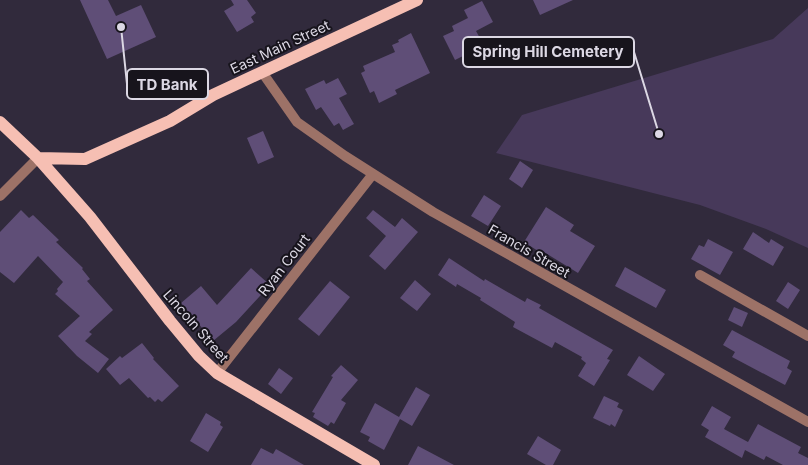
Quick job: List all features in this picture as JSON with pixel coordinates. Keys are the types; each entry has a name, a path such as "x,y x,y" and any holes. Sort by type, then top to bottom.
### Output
{"main road":[{"name":"East Main Street","path":"38,158 85,159 170,121 213,95 417,0"},
{"path":"0,122 38,158"},
{"name":"Lincoln Street","path":"38,158 90,217 170,321 216,374 374,465"}],"street":[{"name":"Francis Street","path":"262,72 297,122 373,174 474,236 808,422"},
{"path":"0,196 38,158"},
{"name":"Ryan Court","path":"216,374 373,174"},
{"path":"700,275 808,336"}],"shaded area":[{"path":"808,8 808,248 766,229 700,205 496,153 522,115 773,39"}],"building":[{"path":"80,0 108,0 116,16 141,5 156,37 107,59"},
{"path":"231,0 247,0 256,13 251,17 254,22 237,32 224,11 234,5"},
{"path":"533,0 573,0 540,15"},
{"path":"482,1 493,22 476,31 481,40 472,44 475,50 455,60 443,36 454,31 452,26 468,18 464,10"},
{"path":"411,33 430,73 395,90 397,94 379,103 374,91 370,93 361,73 365,71 363,66 395,52 392,45"},
{"path":"338,78 347,94 339,98 354,124 343,130 339,123 334,126 321,107 316,110 305,89 324,80 326,84"},
{"path":"263,131 274,157 258,164 247,138"},
{"path":"520,161 533,170 522,188 509,179"},
{"path":"484,195 501,206 488,226 471,216"},
{"path":"546,207 574,225 570,231 595,246 578,273 524,242"},
{"path":"21,210 29,218 33,215 59,240 56,242 83,268 90,279 87,281 113,310 89,332 92,334 85,341 109,359 98,373 77,356 58,336 80,316 55,294 63,282 38,256 14,283 0,272 0,232"},
{"path":"373,210 395,227 402,218 418,232 385,270 369,256 386,236 366,218"},
{"path":"753,232 769,243 771,239 784,247 773,266 743,249"},
{"path":"708,239 733,252 720,275 691,259 699,245 704,247"},
{"path":"449,258 484,281 485,279 525,302 527,298 541,305 539,308 613,350 607,359 610,360 594,386 578,376 586,363 581,359 582,357 555,342 552,348 513,327 515,322 480,300 481,298 457,284 456,287 438,275"},
{"path":"625,267 666,290 656,308 615,286"},
{"path":"251,268 270,285 236,322 213,341 181,303 201,286 217,305"},
{"path":"415,280 431,294 417,311 400,298"},
{"path":"330,281 350,297 319,336 298,319"},
{"path":"788,282 800,290 788,309 776,301"},
{"path":"734,307 748,313 742,327 728,320"},
{"path":"732,330 790,361 787,368 792,371 785,385 732,357 735,352 723,345"},
{"path":"142,343 153,359 179,386 162,402 158,399 155,402 150,397 148,398 129,378 120,385 106,369 120,356 122,358"},
{"path":"639,356 665,374 653,391 627,375"},
{"path":"341,365 358,380 341,400 346,403 334,424 331,422 328,426 313,417 315,413 312,412 333,377 331,376"},
{"path":"279,368 293,378 281,394 268,384"},
{"path":"416,387 430,395 412,426 400,419 384,450 368,441 370,437 360,432 375,403 399,417"},
{"path":"604,396 619,403 617,407 623,410 615,427 593,418"},
{"path":"712,406 731,417 724,429 748,442 758,424 801,447 798,453 808,458 808,465 783,465 766,456 764,460 745,450 742,458 705,437 709,430 701,425"},
{"path":"206,413 221,422 220,425 223,427 208,452 190,441"},
{"path":"538,436 561,450 553,465 546,465 527,454"},
{"path":"418,446 454,465 408,465"},
{"path":"261,448 273,454 276,449 304,465 251,465"}],"place":[{"name":"TD Bank","path":"121,27"},
{"name":"Spring Hill Cemetery","path":"659,134"}]}
